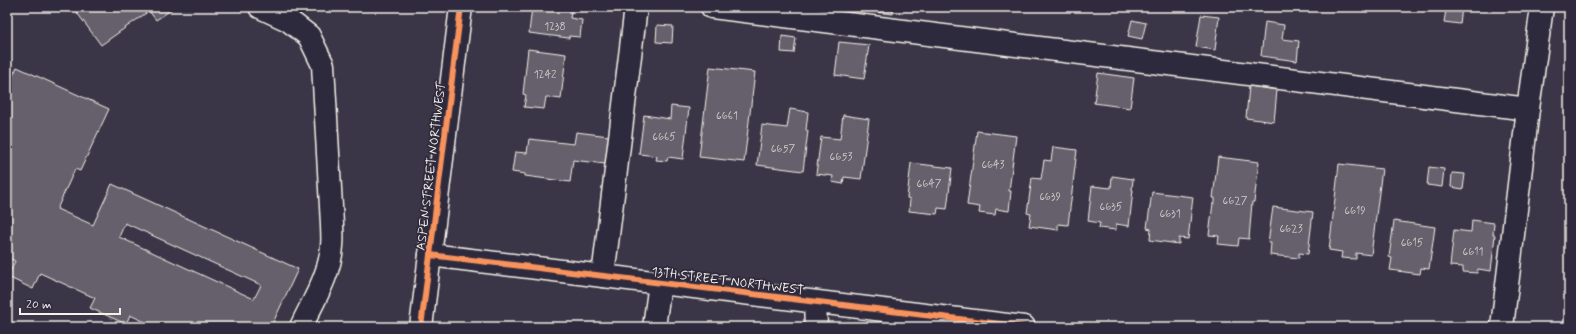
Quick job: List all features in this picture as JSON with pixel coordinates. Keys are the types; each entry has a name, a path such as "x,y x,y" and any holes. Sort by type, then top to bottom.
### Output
{"street":[{"path":"260,7 288,20 309,36 323,66 332,216 332,246 328,266 319,292 301,327"},
{"name":"ASPEN STREET NORTHWEST","path":"421,327 461,7"},
{"path":"603,276 636,7"},
{"path":"712,7 1528,109"},
{"path":"1502,327 1528,109 1542,7"},
{"name":"13TH STREET NORTHWEST","path":"430,255 1024,327"},
{"path":"654,327 660,283"},
{"path":"815,302 816,327"}],"path":[{"path":"7,13 10,7"}],"building":[{"path":"79,7 174,8 156,20 149,11 101,45 75,10"},
{"path":"532,7 572,7 570,18 582,20 580,37 569,36 569,38 529,33"},
{"path":"877,7 894,7 893,14 876,12"},
{"path":"930,7 943,7 943,11 929,10"},
{"path":"1427,7 1462,7 1460,24 1444,22 1446,10"},
{"path":"1201,15 1219,17 1215,50 1196,47"},
{"path":"1132,20 1146,23 1142,39 1128,36"},
{"path":"1265,22 1284,25 1282,39 1299,41 1297,61 1261,56"},
{"path":"657,25 673,26 672,43 656,42"},
{"path":"782,36 796,38 794,53 781,52"},
{"path":"839,42 869,45 864,79 835,75"},
{"path":"528,49 566,54 561,99 546,97 544,109 524,107 526,95 523,94"},
{"path":"17,67 109,109 80,171 75,169 57,209 93,225 112,184 298,269 271,327 156,327 130,315 126,324 90,308 95,298 40,273 33,289 8,277 15,261 7,257 7,88","holes":["125,223 261,285 254,299 119,237"]},
{"path":"710,67 755,72 744,162 699,157"},
{"path":"1098,73 1134,78 1130,108 1094,103"},
{"path":"1249,86 1277,90 1274,122 1246,118"},
{"path":"671,106 689,108 683,159 668,157 667,161 656,160 657,156 639,154 644,115 670,119"},
{"path":"790,109 808,112 806,130 808,131 803,171 757,165 762,125 787,128"},
{"path":"843,115 869,119 861,179 844,177 843,184 832,182 833,176 816,174 821,137 840,139"},
{"path":"977,131 1016,136 1009,191 1011,191 1009,211 996,209 995,215 979,213 980,207 967,205"},
{"path":"576,132 609,136 605,164 573,160 570,182 525,176 525,174 512,172 515,152 527,153 529,139 574,144"},
{"path":"1053,147 1077,150 1068,225 1058,224 1058,230 1029,226 1031,214 1027,213 1032,178 1041,179 1044,160 1051,161"},
{"path":"1218,157 1259,162 1254,202 1252,202 1249,239 1239,238 1238,246 1218,244 1219,236 1209,235 1213,203 1215,203 1215,198 1213,198"},
{"path":"911,163 952,168 947,209 938,208 937,214 909,211 910,199 907,198"},
{"path":"1339,164 1382,169 1371,255 1356,253 1356,259 1341,258 1342,252 1329,250"},
{"path":"1429,167 1444,169 1442,187 1427,185"},
{"path":"1452,173 1465,174 1463,189 1451,187"},
{"path":"1112,176 1133,179 1129,226 1116,224 1116,230 1099,228 1100,223 1088,221 1092,186 1111,188"},
{"path":"1152,192 1193,197 1188,239 1179,238 1179,244 1150,240 1151,229 1147,228"},
{"path":"1273,207 1313,212 1308,254 1299,253 1299,258 1270,255 1271,243 1268,243"},
{"path":"1472,220 1494,223 1493,235 1495,235 1491,271 1478,269 1477,273 1463,272 1463,267 1450,266 1454,230 1471,232"},
{"path":"1394,221 1435,227 1429,269 1421,268 1420,274 1390,270 1392,258 1389,257"}],"cycle path":[{"path":"421,327 461,7"},
{"path":"430,255 1024,327"}]}
